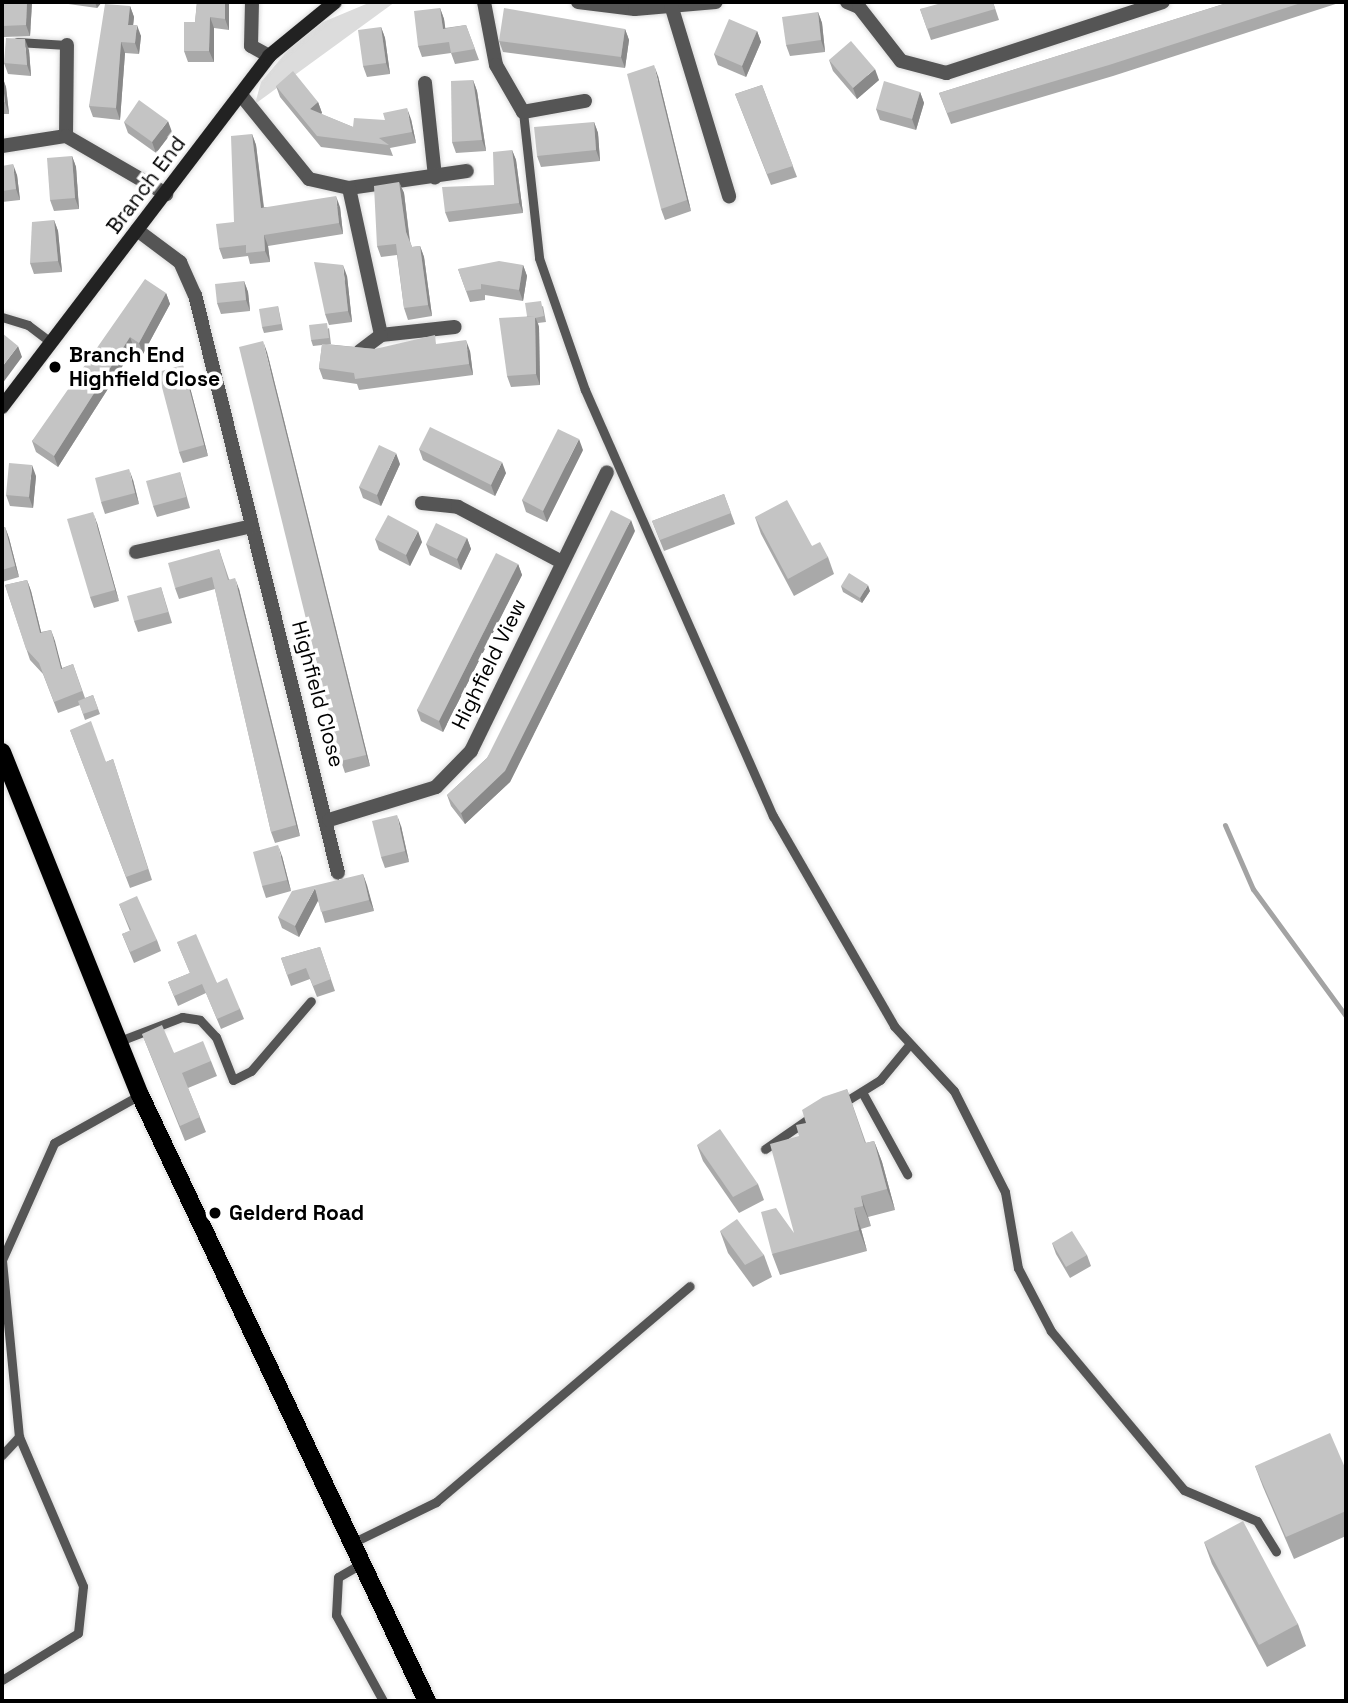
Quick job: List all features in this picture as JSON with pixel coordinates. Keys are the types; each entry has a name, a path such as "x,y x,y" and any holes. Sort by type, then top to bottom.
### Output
{"main road":[{"name":"Branch End","path":"2,407 269,56 335,2"},
{"path":"2,752 140,1095 348,1545 427,1701"}],"street":[{"path":"252,2 251,46 269,56"},
{"path":"484,2 496,65 523,112 584,101"},
{"path":"578,2 671,5 716,2"},
{"path":"846,2 859,7 901,61 933,73 1163,2"},
{"path":"671,5 729,197"},
{"path":"66,136 67,45"},
{"path":"425,83 435,177"},
{"path":"241,95 309,178 349,188 467,171"},
{"path":"2,146 66,136 166,194"},
{"path":"349,188 381,335"},
{"name":"Highfield Close","path":"137,230 180,262 195,295 329,820 338,873"},
{"path":"360,351 381,335 455,327"},
{"name":"Highfield View","path":"329,820 436,787 471,751 607,472"},
{"path":"422,503 458,507 562,562"},
{"path":"136,552 252,526"}],"lane":[{"path":"8,42 67,45"},
{"path":"523,112 540,258 614,459 773,816 909,1045 954,1091 1005,1192 1018,1268 1051,1331 1184,1490 1257,1521 1276,1551"},
{"path":"2,317 28,325 52,343"},
{"path":"117,1042 182,1017 200,1020 216,1037 233,1080 251,1071 311,1001"},
{"path":"765,1149 817,1113 862,1092 909,1045"},
{"path":"862,1092 907,1174"},
{"path":"2,1680 78,1633 83,1586 19,1437 2,1260 54,1143 140,1095"},
{"path":"348,1545 436,1502 690,1286"},
{"path":"2,1455 19,1437"},
{"path":"359,1565 338,1577 337,1615 383,1701"}],"shaded area":[{"path":"371,2 395,2 255,104 261,82 288,50 323,22"}],"building":[{"path":"2,2 27,2 26,25 2,26"},
{"path":"197,2 225,2 225,19 210,17 209,51 184,51 184,22 195,22"},
{"path":"945,2 993,2 995,9 927,29 920,9"},
{"path":"1230,2 1304,2 1109,65 947,113 939,93"},
{"path":"105,4 130,6 128,25 137,25 135,43 121,42 116,108 89,106"},
{"path":"440,8 443,29 466,25 475,49 451,53 449,42 418,46 414,11"},
{"path":"504,8 625,29 621,57 499,41"},
{"path":"818,12 821,40 786,45 782,17"},
{"path":"729,19 757,31 742,66 714,54"},
{"path":"381,27 386,63 363,66 358,30"},
{"path":"6,38 25,39 27,65 4,63"},
{"path":"851,41 875,69 853,88 829,60"},
{"path":"654,65 687,200 661,209 627,74"},
{"path":"293,71 318,102 310,109 353,127 354,118 385,120 383,113 407,108 412,132 379,138 389,145 317,136 276,86"},
{"path":"2,76 5,102 2,103"},
{"path":"473,80 482,140 452,142 451,81"},
{"path":"884,81 920,92 912,119 876,109"},
{"path":"762,85 793,166 767,174 735,94"},
{"path":"139,100 168,121 152,142 124,122"},
{"path":"594,122 596,150 537,156 534,127"},
{"path":"252,134 261,208 336,196 339,223 264,235 265,251 246,253 246,245 219,248 216,224 234,222 231,136"},
{"path":"512,150 519,203 445,212 442,187 494,185 493,152"},
{"path":"72,156 75,198 50,200 47,158"},
{"path":"13,164 16,189 2,191 2,166"},
{"path":"399,182 406,232 412,247 420,246 428,305 404,308 396,244 377,246 374,186"},
{"path":"54,220 58,261 30,263 32,222"},
{"path":"499,261 523,265 519,290 481,284 481,289 466,291 458,269"},
{"path":"314,262 343,265 348,311 325,314"},
{"path":"145,279 166,293 139,343 130,337 54,456 32,441"},
{"path":"244,281 246,300 217,303 215,284"},
{"path":"541,301 544,316 527,316 525,303"},
{"path":"278,306 281,324 262,327 259,309"},
{"path":"535,316 536,374 507,376 499,318"},
{"path":"327,323 329,338 311,340 309,325"},
{"path":"2,333 18,346 2,367"},
{"path":"435,335 436,344 466,340 469,364 355,379 354,373 319,368 322,344 375,349"},
{"path":"263,341 366,755 341,761 239,347"},
{"path":"183,365 204,445 179,452 158,372"},
{"path":"430,427 502,462 491,485 419,449"},
{"path":"558,429 579,439 543,511 522,500"},
{"path":"379,445 396,453 377,495 359,487"},
{"path":"9,463 32,465 29,497 6,495"},
{"path":"129,469 135,493 101,502 95,478"},
{"path":"180,472 186,497 153,506 146,481"},
{"path":"724,494 731,513 660,540 652,521"},
{"path":"787,500 812,546 820,542 828,557 788,579 755,517"},
{"path":"611,510 631,520 505,771 461,813 447,795 487,758"},
{"path":"93,512 115,590 90,597 67,519"},
{"path":"388,515 418,531 406,555 375,539"},
{"path":"436,523 467,538 457,559 426,544"},
{"path":"5,527 15,566 2,570 2,528"},
{"path":"219,549 228,580 235,578 296,825 271,832 212,577 175,588 168,563"},
{"path":"496,553 518,564 439,721 417,710"},
{"path":"849,573 868,585 860,598 841,586"},
{"path":"27,580 40,633 51,630 61,669 73,664 82,691 54,702 39,663 26,649 5,585"},
{"path":"161,587 168,612 134,621 127,596"},
{"path":"93,695 98,709 83,714 78,701"},
{"path":"91,721 106,762 113,759 148,869 126,877 70,730"},
{"path":"397,815 405,851 381,857 372,821"},
{"path":"278,845 287,880 262,886 253,852"},
{"path":"363,874 369,900 321,912 315,888 295,926 278,917 292,891"},
{"path":"137,896 157,940 130,952 122,934 131,930 119,904"},
{"path":"196,934 217,983 227,978 240,1009 217,1019 202,984 174,996 168,982 190,973 177,942"},
{"path":"320,947 331,979 313,986 306,968 287,975 281,958"},
{"path":"162,1025 174,1053 203,1041 211,1061 182,1073 200,1117 180,1126 142,1034"},
{"path":"847,1089 865,1143 874,1141 887,1189 861,1196 863,1206 854,1208 859,1230 772,1254 761,1212 776,1208 794,1233 770,1144 799,1136 796,1125 806,1123 802,1110 823,1097"},
{"path":"720,1129 758,1184 733,1197 697,1145"},
{"path":"737,1219 764,1255 745,1265 720,1231"},
{"path":"1072,1231 1087,1255 1066,1267 1052,1243"},
{"path":"1330,1433 1346,1470 1346,1511 1286,1537 1255,1466"},
{"path":"1243,1521 1298,1624 1259,1645 1204,1542"}],"waterway":[{"path":"1225,825 1253,889 1346,1016"}],"place":[{"name":"Branch End Highfield Close","path":"55,367"},
{"name":"Gelderd Road","path":"215,1213"}]}
